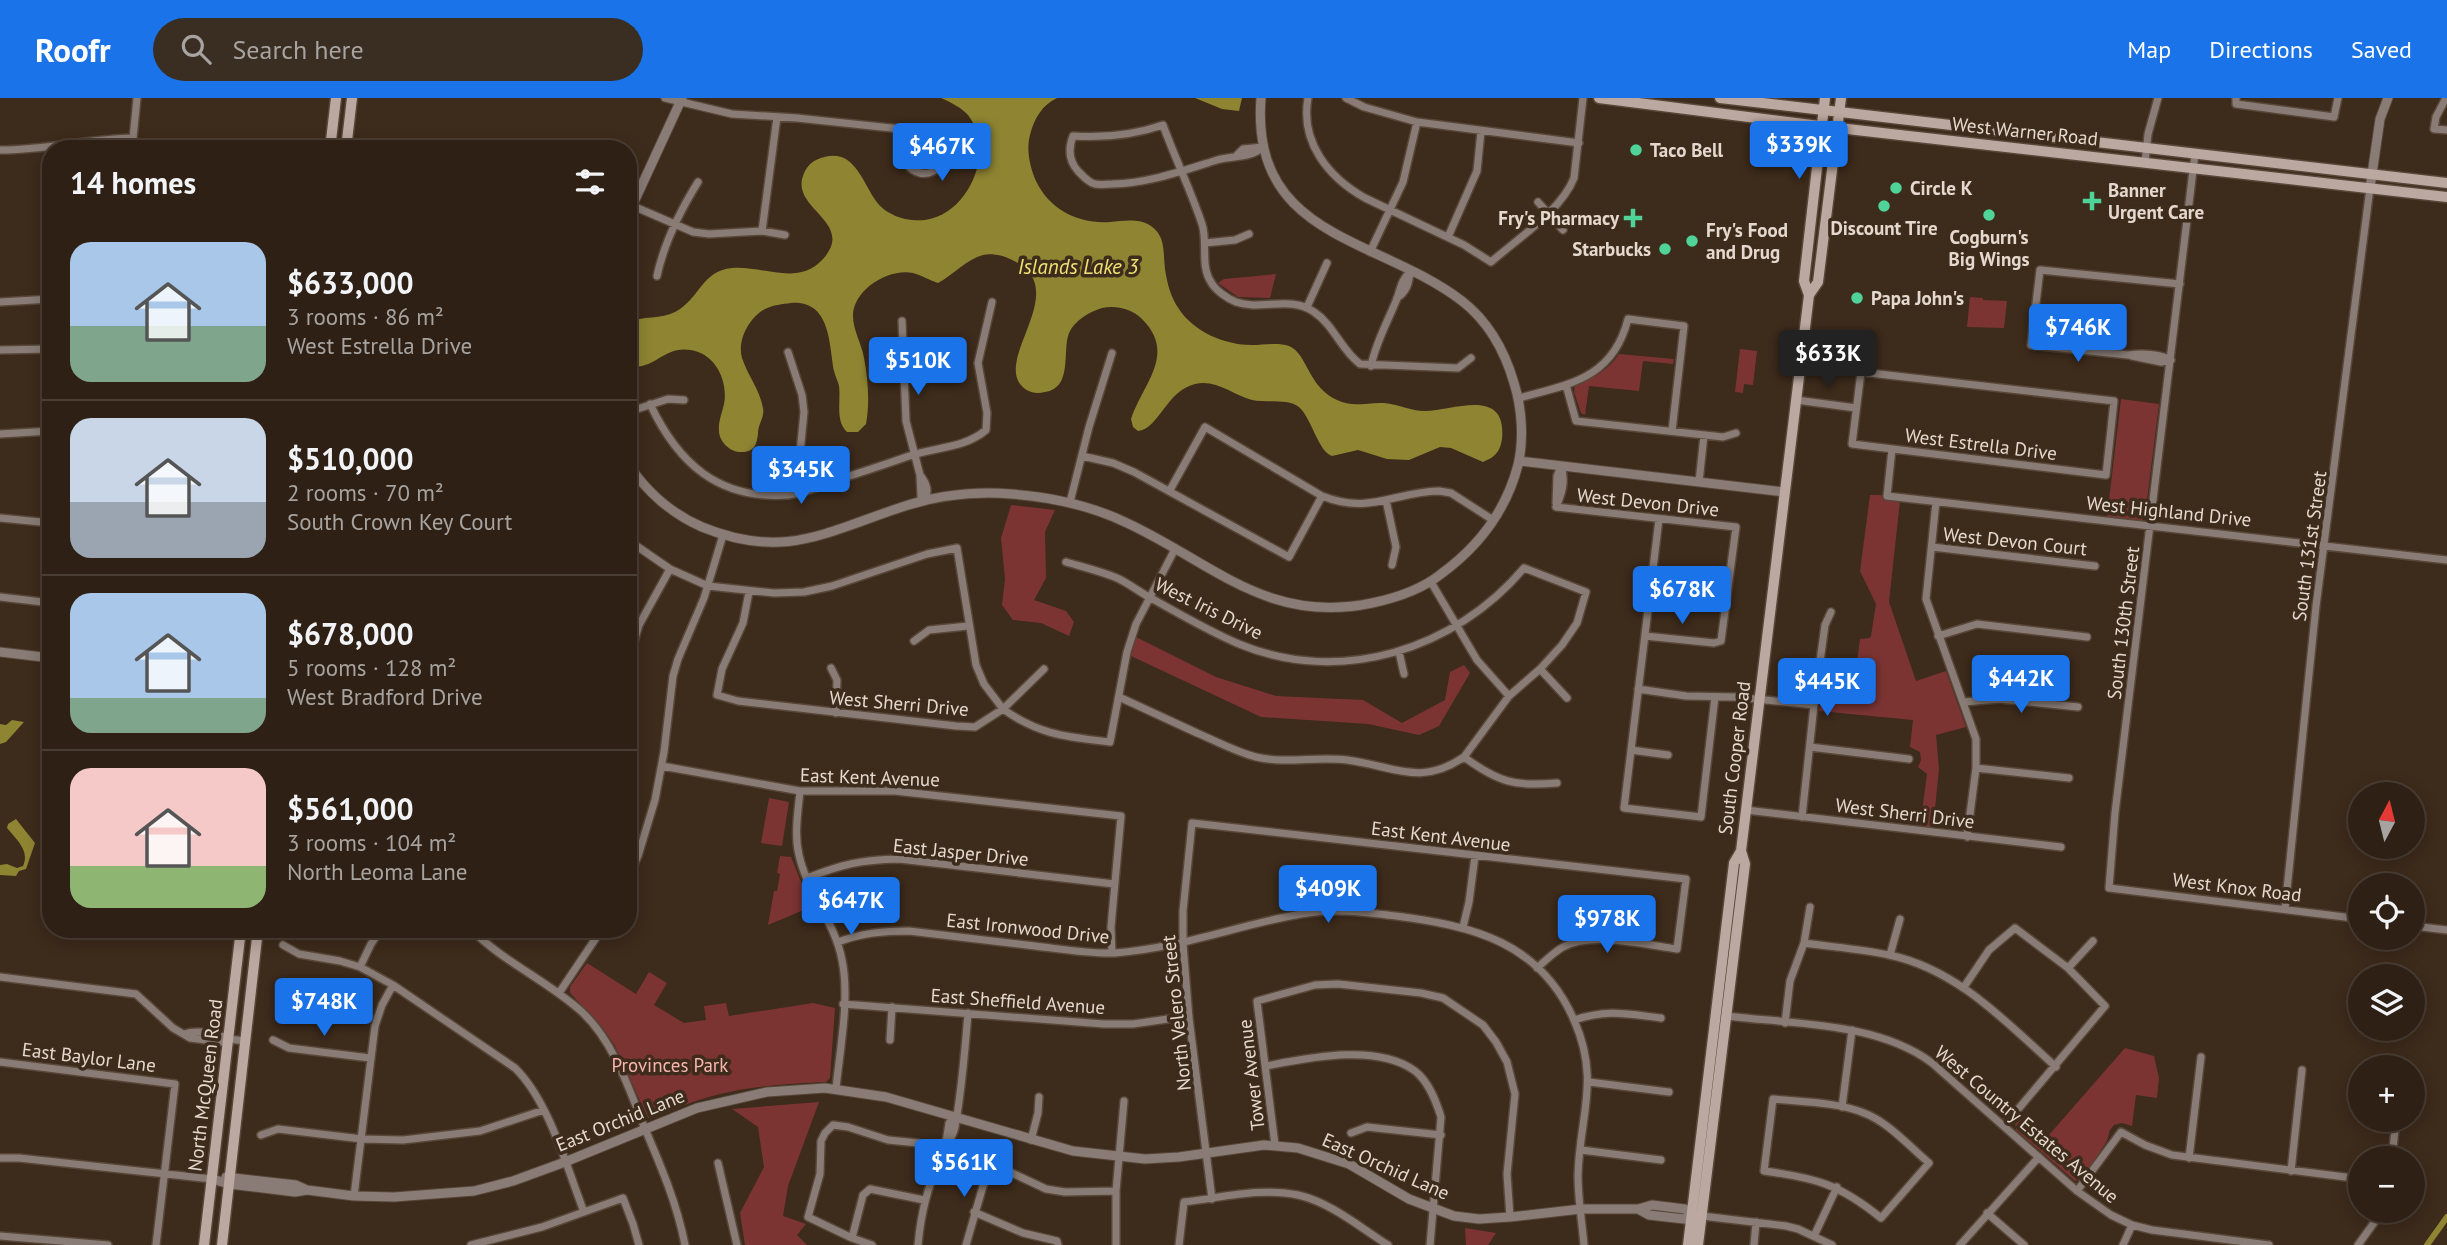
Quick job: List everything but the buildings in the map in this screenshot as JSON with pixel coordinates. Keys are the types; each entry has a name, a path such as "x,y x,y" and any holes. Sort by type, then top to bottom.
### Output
{"main road":[{"path":"331,140 336,98"},
{"path":"347,140 352,98"},
{"name":"West Warner Road","path":"1599,98 1656,101 1822,126 2447,197"},
{"name":"West Warner Road","path":"1720,98 1824,104 1840,111 2447,183"},
{"name":"South Cooper Road","path":"1809,295 1818,282 1841,98"},
{"name":"South Cooper Road","path":"1698,1245 1697,1216 1722,1016 1734,863 1741,851 1809,295 1804,281 1824,104"},
{"path":"2033,134 2034,149"},
{"name":"North McQueen Road","path":"204,1245 240,938"},
{"name":"North McQueen Road","path":"222,1245 257,938"},
{"name":"South Cooper Road","path":"1688,1245 1697,1216"},
{"path":"206,1226 211,1245"}],"street":[{"path":"100,140 133,138 136,98"},
{"path":"665,98 680,99 732,114 777,117 910,130 923,132 942,145 940,166 933,173 914,171 907,164 903,155 910,130"},
{"path":"637,476 648,490 670,508 723,536 778,543 837,531 925,501 978,493 1044,497 1099,511 1130,524 1251,592 1306,607 1363,605 1389,599 1431,582 1479,542 1508,491 1519,461 1519,398 1505,355 1482,321 1466,304 1442,287 1344,240 1307,217 1281,186 1263,147 1261,98"},
{"path":"1308,98 1308,129 1323,164 1350,189 1448,237 1491,262 1548,212 1569,189 1574,178 1583,98"},
{"path":"1346,98 1364,107 1417,122 1579,143"},
{"path":"2145,162 2158,98"},
{"path":"2236,101 2333,117 2338,98"},
{"path":"2370,188 2380,119 2388,98"},
{"path":"2446,98 2436,117 2434,129 2447,131"},
{"path":"637,196 680,99"},
{"path":"762,231 777,117"},
{"path":"1370,252 1403,182 1417,122"},
{"path":"1263,147 1244,157 1237,155 1180,171 1137,183 1095,184 1079,172 1070,156 1073,136 1125,135 1163,125 1180,171 1203,227 1206,266 1211,282 1235,302 1296,304 1307,307 1325,321 1351,358 1360,364 1458,368 1471,358"},
{"path":"1448,237 1477,171 1482,131"},
{"path":"0,150 42,148"},
{"name":"South 130th Street","path":"2109,888 2115,813 2195,153"},
{"path":"657,276 661,256 698,182"},
{"name":"South 131st Street","path":"2285,909 2316,606 2326,546 2370,188"},
{"path":"1538,202 1563,230"},
{"path":"637,207 693,232 709,234 762,231 785,235"},
{"path":"1205,243 1235,240 1249,234"},
{"path":"1307,307 1327,263"},
{"path":"2171,360 2142,353 2128,355 2031,345 2040,270 2180,284"},
{"path":"1371,366 1375,346 1397,298 1404,294 1410,271"},
{"path":"0,302 42,300"},
{"path":"650,404 661,428 677,451 711,479 738,490 764,494 789,495 810,490 914,454 962,443 976,438 986,430 988,413 978,363 992,302"},
{"path":"1519,398 1566,385 1602,365 1616,352 1628,319 1684,326 1672,431"},
{"path":"902,321 904,402 914,454 920,475 926,483 928,493 925,501"},
{"path":"0,350 42,349"},
{"path":"788,352 802,395 804,412 800,453 810,490"},
{"path":"1070,502 1112,353"},
{"name":"West Estrella Drive","path":"1861,372 2114,401 2106,475 1852,444 1856,408 1861,372"},
{"path":"1566,385 1576,421 1723,437 1735,433"},
{"path":"637,409 668,399 684,400"},
{"path":"1796,400 1856,408"},
{"path":"1170,490 1205,427 1322,496 1339,503 1358,505 1440,491 1451,493 1493,520"},
{"path":"0,434 42,432"},
{"path":"1699,482 1704,435"},
{"name":"West Highland Drive","path":"1892,449 1887,496 2447,560"},
{"path":"1082,456 1113,463 1170,490 1289,557 1322,496"},
{"path":"1519,461 1784,492"},
{"name":"West Devon Drive","path":"1561,466 1555,488 1556,508 1736,527 1721,641 1714,643 1645,636"},
{"path":"1386,500 1396,547 1392,565"},
{"path":"1936,502 1926,599 1976,739 1976,768 1967,836"},
{"path":"0,518 42,522"},
{"path":"1659,519 1624,808 1701,817 1715,696"},
{"path":"637,852 650,816 662,766 673,676 682,645 708,586 723,536"},
{"path":"637,546 670,569 708,586 749,592 804,592 857,579 927,554 957,548 976,665 984,684 1003,709 1021,722 1041,731 1061,737 1110,742 1127,652 1136,624 1175,549"},
{"name":"West Devon Court","path":"1931,547 2095,566"},
{"name":"West Iris Drive","path":"1066,562 1120,579 1240,644 1293,659 1328,662 1366,659 1399,652 1427,642 1495,600 1524,568 1586,592 1577,623 1562,645 1540,669"},
{"path":"637,632 670,569"},
{"path":"1652,578 1689,582"},
{"path":"1431,582 1488,674 1509,696"},
{"name":"West Sherri Drive","path":"749,592 743,623 722,669 717,695 738,701 975,727 1003,709 1044,669"},
{"path":"0,597 42,602"},
{"path":"1802,817 1825,625 1831,612"},
{"path":"1938,636 1977,624 2087,637"},
{"path":"914,641 929,630 968,626"},
{"path":"0,652 42,657"},
{"path":"1399,652 1404,674"},
{"path":"831,668 837,680 836,713"},
{"path":"1119,697 1229,748 1256,757 1280,760 1346,760 1409,773 1431,773 1451,766 1464,757 1509,696 1540,669 1567,698"},
{"path":"1638,689 1686,696 1814,705"},
{"path":"1963,702 2000,699 2078,708"},
{"path":"1810,747 1909,759"},
{"path":"1631,750 1668,755"},
{"path":"1464,757 1502,780 1537,785 1557,783"},
{"name":"East Kent Avenue","path":"662,766 800,791 917,793 1121,816 1114,884"},
{"path":"1976,768 2069,778"},
{"path":"800,791 796,830 799,856 838,942 843,961 843,1004 836,1088"},
{"name":"West Sherri Drive","path":"1746,810 2061,847"},
{"name":"East Kent Avenue","path":"1192,823 1686,879 1677,949 1600,940 1580,941 1563,946 1537,968"},
{"name":"North Velero Street","path":"1192,823 1183,911 1183,944 1189,1016 1212,1199"},
{"path":"1463,927 1475,856"},
{"name":"East Jasper Drive","path":"807,878 843,864 899,859 1114,884"},
{"path":"1112,953 1114,884"},
{"name":"West Knox Road","path":"2109,888 2348,917"},
{"path":"1785,1023 1790,981 1804,943 1810,907"},
{"name":"East Ironwood Drive","path":"838,942 862,934 909,931 1081,952 1112,953 1183,944 1300,914 1327,911 1355,911 1443,922 1501,942 1537,968 1565,1002 1586,1056 1589,1082 1578,1174 1584,1245"},
{"path":"1891,955 1900,919"},
{"path":"2425,927 2447,930"},
{"path":"1964,987 1989,950 2015,928 2068,968 2105,1006 2004,1126"},
{"path":"360,967 375,938"},
{"path":"479,938 559,993 585,1015 607,1046 623,1075 668,1184 685,1245"},
{"path":"559,993 596,938"},
{"path":"2068,968 2093,941"},
{"path":"1804,943 1891,955 1964,987 2056,1067"},
{"path":"283,945 299,954 360,967 393,985 515,1068 528,1081 544,1111 584,1212"},
{"path":"0,977 136,994 173,1028 190,1038 221,1042 228,1039 246,1041"},
{"name":"Tower Avenue","path":"1275,1145 1257,1001 1315,985 1338,984 1443,998 1483,1025 1507,1062 1515,1094 1507,1174 1510,1217"},
{"path":"354,1196 375,1026 393,985"},
{"name":"East Sheffield Avenue","path":"843,1004 1104,1024 1133,1024 1189,1016"},
{"path":"890,1040 892,1007"},
{"path":"1574,1020 1597,1013 1615,1012 1661,1018"},
{"path":"918,1245 924,1200 946,1142 952,1138 961,1098 968,1013"},
{"name":"West Country Estates Avenue","path":"1722,1016 1852,1030 1873,1034 1916,1052 2096,1206 2132,1225 2152,1230 2208,1242 2269,1245"},
{"path":"1842,1107 1852,1030"},
{"path":"272,1040 289,1048 370,1058"},
{"path":"1266,1066 1328,1054 1343,1054 1400,1063 1415,1072 1435,1098 1441,1117 1430,1245"},
{"path":"2189,1158 2202,1057"},
{"name":"East Baylor Lane","path":"0,1062 175,1084 164,1174"},
{"path":"2291,1171 2302,1070"},
{"path":"1589,1082 1669,1091"},
{"name":"East Orchid Lane","path":"0,1158 212,1179 295,1192 307,1190 354,1196 428,1196 474,1191 513,1181 698,1108 731,1099 778,1090 836,1088 887,1097 1073,1151 1119,1157 1145,1159 1275,1145 1298,1148 1349,1164 1409,1199 1454,1216 1479,1219 1581,1209 1638,1209 1649,1215 1684,1219 1697,1216"},
{"path":"1031,1140 1039,1097"},
{"path":"1773,1099 1842,1107 1867,1114 1929,1163 1881,1218 1837,1187 1804,1176 1763,1171 1773,1099"},
{"path":"1116,1245 1116,1191 1124,1101"},
{"path":"261,1135 278,1129 362,1139 403,1140 480,1131 544,1111"},
{"path":"872,1245 808,1217 820,1174 821,1142 825,1133 833,1125 848,1127 888,1140 919,1143 942,1153"},
{"path":"1351,1133 1367,1127 1441,1135"},
{"path":"2077,1191 2121,1132 2161,1152 2189,1158 2348,1178"},
{"path":"1581,1150 1661,1160"},
{"path":"1960,1245 2039,1157"},
{"path":"718,1163 737,1245"},
{"path":"966,1245 982,1186 993,1164 1046,1189 1065,1192 1116,1191"},
{"path":"156,1245 164,1174"},
{"path":"1814,1236 1837,1187"},
{"path":"852,1238 863,1195 870,1189 924,1200"},
{"path":"1179,1245 1184,1202 1252,1193 1299,1195 1334,1211 1388,1245"},
{"path":"471,1245 542,1227 623,1198 639,1245"},
{"path":"974,1212 1023,1233 1057,1241 1058,1245"},
{"path":"1987,1213 2024,1245"},
{"path":"1697,1216 1786,1226 1832,1245"},
{"path":"1754,1245 1756,1222"},
{"path":"2358,1245 2374,1223"},
{"path":"2123,1245 2132,1225"},
{"path":"0,1236 108,1245"}],"green space":[{"path":"1276,274 1270,298 1238,297 1218,283 1224,279"},
{"path":"1970,297 2007,301 2004,328 1967,327"},
{"path":"1740,349 1757,351 1753,385 1744,384 1743,393 1735,392"},
{"path":"1619,354 1674,359 1673,364 1643,361 1639,391 1589,386 1585,415 1581,413 1574,392 1575,385 1600,373"},
{"path":"2121,399 2159,404 2145,516 2142,520 2107,517"},
{"path":"1870,495 1881,495 1885,500 1900,501 1889,602 1916,681 1946,671 1966,727 1936,735 1939,769 1933,828 1920,827 1927,774 1918,767 1920,752 1910,747 1913,720 1819,711 1821,697 1852,700 1860,639 1871,636 1876,604 1860,571"},
{"path":"1011,505 1055,510 1045,532 1046,578 1034,600 1066,611 1074,622 1069,636 1041,623 1013,620 1002,605 1005,579 1001,538"},
{"path":"1136,637 1216,677 1276,696 1363,700 1402,723 1445,700 1450,672 1464,665 1470,673 1439,726 1419,735 1368,724 1261,717 1131,656"},
{"path":"769,798 789,802 782,846 761,843"},
{"path":"780,856 791,857 810,904 805,906 806,909 768,925 780,874 777,873"},
{"name":"Provinces Park","path":"587,963 636,994 649,972 667,983 654,1005 684,1023 706,1020 704,1006 726,1003 729,1016 813,1003 835,1008 830,1078 826,1082 738,1090 648,1118 615,1046 602,1027 570,993 570,987"},
{"path":"2125,1048 2154,1056 2159,1078 2157,1098 2136,1095 2132,1126 2122,1123 2114,1125 2107,1141 2082,1179 2075,1181 2016,1130 2015,1120 2021,1113 2048,1136"},
{"path":"819,1102 788,1186 783,1216 806,1224 797,1235 807,1245 745,1245 740,1213 764,1167 758,1127 732,1109"},
{"path":"1465,1228 1496,1233 1488,1245 1466,1245"}],"water":[{"name":"Islands Lake 3","path":"941,98 1057,98 1039,113 1029,141 1030,164 1042,191 1057,207 1076,218 1098,222 1136,221 1146,223 1156,230 1163,245 1168,285 1179,309 1193,324 1211,336 1231,343 1289,346 1300,356 1320,387 1343,402 1384,403 1425,411 1476,405 1487,407 1496,412 1501,423 1502,439 1498,451 1483,462 1451,448 1440,447 1409,460 1387,459 1358,450 1332,456 1323,448 1304,412 1294,404 1252,400 1203,383 1185,388 1170,401 1152,424 1138,431 1133,427 1131,419 1154,369 1157,344 1142,319 1129,310 1118,308 1102,308 1079,320 1069,333 1065,368 1060,384 1045,392 1030,391 1025,389 1017,377 1017,362 1034,307 1036,289 1030,274 1014,261 987,254 977,257 938,283 913,273 893,274 874,283 859,298 853,321 864,358 868,400 866,424 858,432 847,432 843,427 839,410 839,386 826,326 814,309 804,304 788,303 765,309 754,318 743,337 742,358 759,395 763,411 756,445 751,450 732,450 721,438 719,424 725,396 723,381 716,366 705,355 677,350 637,367 637,320 675,312 714,274 732,268 779,273 802,272 823,259 831,246 832,235 802,188 805,171 816,160 828,156 846,159 859,172 878,204 896,216 925,220 941,215 954,206 973,179 979,146 976,130 968,115"},
{"path":"1195,98 1242,98 1239,111 1222,109"},
{"path":"12,720 24,722 6,742 0,744 0,724 6,725"},
{"path":"16,819 35,843 26,869 19,871 16,876 0,875 0,865 7,864 17,868 23,866 25,861 24,851 7,828 8,824"}],"waterway":[{"path":"2427,1245 2447,1217"}],"place":[{"name":"Taco Bell","path":"1636,150"},
{"name":"Circle K","path":"1896,188"},
{"name":"Banner Urgent Care","path":"2092,201"},
{"name":"Discount Tire","path":"1884,206"},
{"name":"Cogburn's Big Wings","path":"1989,215"},
{"name":"Fry's Pharmacy","path":"1633,218"},
{"name":"Fry's Food and Drug","path":"1692,241"},
{"name":"Starbucks","path":"1665,249"},
{"name":"Papa John's","path":"1857,298"}]}
